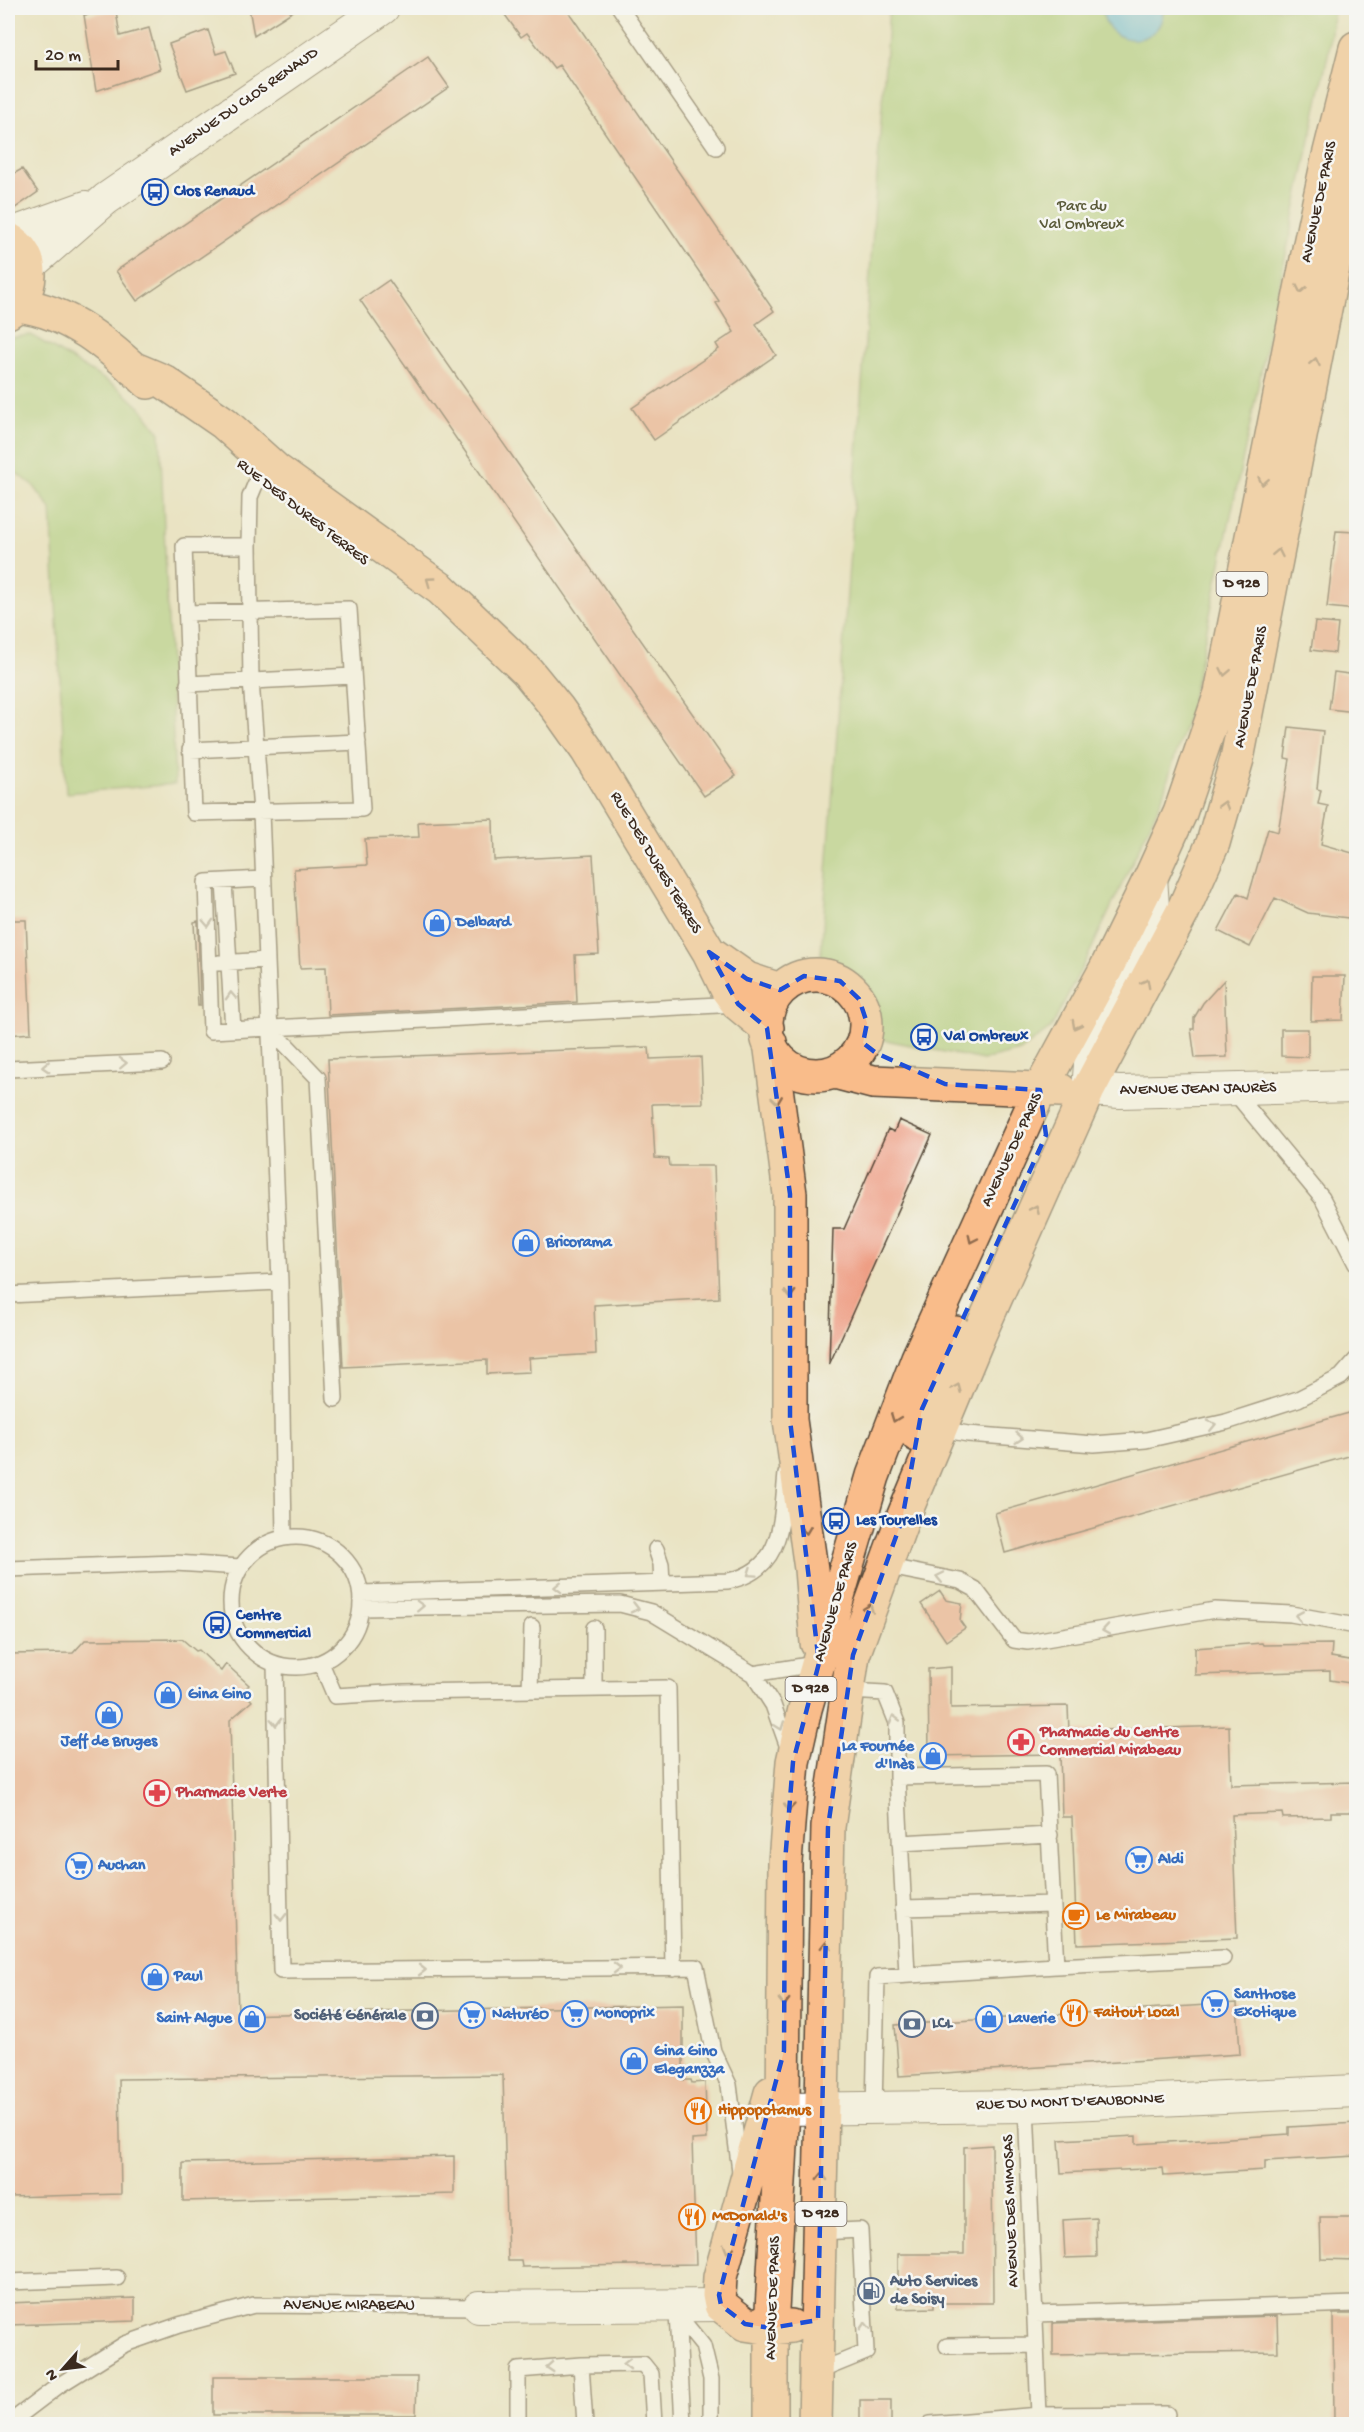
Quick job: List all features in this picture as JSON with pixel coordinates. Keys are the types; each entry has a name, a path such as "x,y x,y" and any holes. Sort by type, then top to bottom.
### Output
{"main road":[{"name":"AVENUE DE PARIS","path":"815,2424 828,1827 848,1691 836,1659 873,1476 918,1358 1040,1090 1090,1000 1152,877 1180,813 1221,693 1312,233 1356,48"},
{"name":"AVENUE DE PARIS","path":"771,2424 771,2380 746,2319 783,2109 785,1862 793,1762 805,1709 836,1659 884,1566 979,1335 1088,1090 1182,913 1213,843 1237,759 1347,246 1356,150"},
{"path":"8,237 19,248 21,290"},
{"name":"RUE DES DURES TERRES","path":"21,290 82,328 266,475 287,506 424,605 487,635 527,672 558,709 587,750 709,952 727,989 768,1035"},
{"name":"RUE DES DURES TERRES","path":"709,952 747,979 780,990"},
{"path":"768,1035 778,1057 801,1072 818,1075 835,1071 852,1060 863,1043 867,1023 859,999 840,981 828,976 804,976 794,980 780,990 769,1009 768,1035 790,1194 790,1420 811,1569 836,1659"},
{"path":"863,1043 886,1059 945,1083"},
{"path":"835,1071 873,1082 945,1083"},
{"name":"AVENUE JEAN JAURÈS","path":"945,1083 1040,1090 1088,1090"},
{"path":"902,1520 922,1410 1046,1135 1040,1090"},
{"path":"784,2051 760,2128 720,2277 719,2295 746,2319 788,2327 818,2320"}],"street":[{"name":"AVENUE DU CLOS RENAUD","path":"106,199 383,8"},
{"path":"8,237 106,199"},
{"path":"21,290 106,199"},
{"name":"AVENUE DE PARIS","path":"1088,1090 1091,1051 1096,1035 1120,979 1154,922 1152,877"},
{"name":"AVENUE JEAN JAURÈS","path":"1088,1090 1356,1086"},
{"name":"RUE DU MONT D'EAUBONNE","path":"783,2109 1026,2106 1356,2091"},
{"name":"AVENUE MIRABEAU","path":"479,2307 677,2309 746,2319"}],"lane":[{"path":"620,8 716,147"},
{"path":"266,475 250,497 251,681 261,812 280,1282 284,1538"},
{"path":"187,613 349,609 362,809 194,813 184,546 249,546"},
{"path":"188,684 353,676"},
{"path":"190,750 358,742"},
{"path":"263,879 206,882 212,1031 738,1004"},
{"path":"224,882 233,1030"},
{"path":"210,963 267,960"},
{"path":"270,1028 318,1078 335,1399"},
{"path":"8,1069 162,1062"},
{"path":"1232,1089 1322,1198 1356,1263"},
{"path":"8,1295 280,1282"},
{"path":"940,1429 968,1434 1094,1444 1146,1440 1226,1422 1298,1399 1341,1377 1356,1360"},
{"path":"361,1601 728,1581 744,1578 757,1570 777,1542 781,1527 790,1420"},
{"path":"304,1537 323,1543 341,1555 354,1572 361,1601 357,1625 349,1641 336,1654 321,1663 290,1667 275,1664 257,1654 250,1647 234,1623 231,1604 233,1585 241,1567 252,1553 267,1543 284,1538 304,1537"},
{"path":"656,1549 661,1564 662,1583"},
{"path":"8,1569 175,1563 241,1567"},
{"path":"884,1566 960,1581 975,1589 1014,1640 1028,1642 1215,1610 1291,1614 1356,1626"},
{"path":"361,1601 466,1605 620,1604 651,1611 753,1674 773,1705 793,1762"},
{"path":"530,1690 532,1627"},
{"path":"594,1628 594,1689"},
{"path":"753,1674 836,1659"},
{"path":"321,1663 335,1696 404,1692 668,1688 673,1968"},
{"path":"275,1664 281,1971 696,1967 713,2050 729,2085 743,2197"},
{"path":"848,1691 885,1693 897,1723 897,1777 907,1974"},
{"path":"897,1777 1046,1774 1056,1966"},
{"path":"900,1843 1050,1835"},
{"path":"903,1908 1053,1904"},
{"path":"874,2109 877,1977 1223,1958"},
{"name":"AVENUE DES MIMOSAS","path":"1026,2106 1040,2415"},
{"path":"817,2372 866,2352 860,2230 820,2232"},
{"path":"8,2282 117,2278"},
{"path":"1035,2314 1356,2304"},
{"name":"AVENUE MIRABEAU","path":"8,2424 58,2386 125,2344 179,2325 254,2305 479,2307"},
{"path":"677,2309 683,2424"},
{"path":"677,2309 703,2346 711,2379 711,2424"},
{"path":"947,2346 1036,2344"},
{"path":"518,2424 518,2370 582,2365 643,2364 651,2374 654,2424"},
{"path":"582,2365 585,2424"},
{"path":"930,2424 1040,2415 1167,2414"}],"highlighted area":[{"path":"709,952 747,979 780,990 804,976 840,981 859,999 867,1023 863,1043 876,1053 945,1084 1040,1090 1046,1135 922,1409 902,1520 853,1655 828,1827 818,2320 771,2328 745,2324 721,2305 719,2295 784,2051 785,1862 793,1762 819,1663 790,1420 790,1194 767,1028 738,1004"}],"green space":[{"name":"Parc du Val Ombreux","path":"889,8 1334,8 1329,50 1190,709 1161,801 1092,948 1051,1028 1020,1051 983,1060 876,1038 869,994 845,973 820,969"},
{"path":"31,335 120,389 143,410 160,433 175,784 66,793 51,509 33,485 8,467 8,338"}],"water":[{"path":"1102,8 1163,8 1161,21 1155,31 1145,37 1134,39 1113,32 1106,22"}],"building":[{"path":"249,8 298,8 254,36"},
{"path":"500,8 566,8 774,311 756,324 776,355 654,440 632,408 719,349 716,344 734,332 716,303 719,301 559,65 554,68 527,33 521,37"},
{"path":"116,11 120,36 149,28 160,69 96,91 84,15"},
{"path":"208,30 216,54 226,51 235,73 187,90 169,44"},
{"path":"428,57 449,87 137,301 116,271"},
{"path":"22,169 38,192 8,213 8,177"},
{"path":"389,280 736,776 704,796 360,300"},
{"path":"1336,531 1356,532 1356,610 1327,607"},
{"path":"1315,622 1338,624 1335,653 1311,650"},
{"path":"1334,672 1356,675 1356,712 1329,709"},
{"path":"1289,727 1323,731 1317,789 1321,790 1318,804 1328,806 1321,844 1356,854 1356,919 1308,913 1275,898 1250,947 1218,931 1238,893 1248,898 1268,829 1278,832 1290,759 1285,758"},
{"path":"493,819 494,860 593,855 599,954 575,955 577,1002 328,1015 326,967 300,968 294,869 367,865 365,839 419,837 418,822"},
{"path":"8,920 26,920 31,1033 8,1035"},
{"path":"198,921 200,1006 198,1006 194,922"},
{"path":"1312,976 1345,976 1343,1020 1311,1021"},
{"path":"1224,980 1227,1057 1195,1058 1191,1029 1194,1029 1194,1018 1203,1003"},
{"path":"1281,1029 1308,1029 1308,1057 1281,1056"},
{"name":"Bricorama","path":"649,1047 650,1059 701,1057 703,1103 652,1104 655,1158 669,1159 670,1166 714,1166 719,1298 594,1305 596,1354 529,1358 530,1372 487,1374 487,1360 343,1367 328,1059"},
{"path":"899,1120 932,1135 829,1365 833,1229 844,1229 888,1129 894,1132"},
{"path":"1356,1411 1356,1454 1005,1553 995,1513"},
{"path":"940,1591 946,1600 962,1603 960,1621 965,1628 946,1641 921,1604"},
{"path":"182,1639 196,1651 199,1650 221,1671 226,1664 249,1685 243,1691 252,1701 230,1720 238,2015 683,2005 683,2080 691,2080 692,2083 705,2082 707,2139 692,2140 696,2264 522,2267 521,2261 508,2261 503,2075 119,2079 121,2194 8,2197 8,1654 73,1653 85,1640"},
{"path":"1262,1643 1263,1645 1332,1644 1331,1657 1356,1661 1356,1684 1330,1680 1330,1671 1195,1675 1195,1648"},
{"path":"951,1667 951,1708 1068,1706 1069,1731 1229,1726 1231,1785 1356,1782 1356,1812 1331,1812 1331,1817 1283,1818 1282,1813 1232,1815 1237,1938 1077,1944 1072,1817 1062,1817 1060,1754 929,1756 928,1669"},
{"path":"1237,2003 1240,2054 899,2076 895,2025"},
{"path":"1356,2123 1356,2156 1265,2161 1265,2170 1164,2176 1163,2168 1061,2173 1059,2140 1136,2136 1136,2144 1289,2134 1289,2127"},
{"path":"992,2145 993,2303 934,2303 934,2308 898,2309 898,2254 964,2254 964,2147"},
{"path":"454,2156 454,2194 183,2201 183,2163"},
{"path":"1320,2217 1354,2217 1355,2260 1321,2259"},
{"path":"1096,2218 1097,2257 1065,2258 1063,2220"},
{"path":"135,2298 135,2321 8,2325 8,2303"},
{"path":"1333,2314 1356,2314 1356,2424 1334,2424"},
{"path":"1277,2316 1278,2352 1053,2355 1053,2323"},
{"path":"213,2377 417,2377 416,2415 213,2415"},
{"path":"860,2400 891,2400 891,2424 860,2424"}],"place":[{"name":"Clos Renaud","path":"155,192"},
{"name":"Delbard","path":"437,923"},
{"name":"Val Ombreux","path":"924,1037"},
{"name":"Bricorama","path":"526,1243"},
{"name":"Les Tourelles","path":"836,1521"},
{"name":"Centre Commercial","path":"217,1625"},
{"name":"Gina Gino","path":"168,1695"},
{"name":"Jeff de Bruges","path":"109,1715"},
{"name":"Pharmacie du Centre Commercial Mirabeau","path":"1021,1742"},
{"name":"La Fournée d'Inès","path":"933,1756"},
{"name":"Pharmacie Verte","path":"157,1793"},
{"name":"Aldi","path":"1139,1860"},
{"name":"Auchan","path":"79,1866"},
{"name":"Le Mirabeau","path":"1076,1916"},
{"name":"Paul","path":"155,1977"},
{"name":"Santhose Exotique","path":"1215,2004"},
{"name":"Faitout Local","path":"1074,2013"},
{"name":"Monoprix","path":"575,2014"},
{"name":"NaturéO","path":"472,2015"},
{"name":"Société Générale","path":"425,2016"},
{"name":"Saint Algue","path":"252,2019"},
{"name":"Laverie","path":"989,2019"},
{"name":"LCL","path":"912,2024"},
{"name":"Gina Gino Eleganzza","path":"634,2061"},
{"name":"Hippopotamus","path":"698,2111"},
{"name":"McDonald's","path":"692,2217"},
{"name":"Auto Services de Soisy","path":"871,2291"}]}
